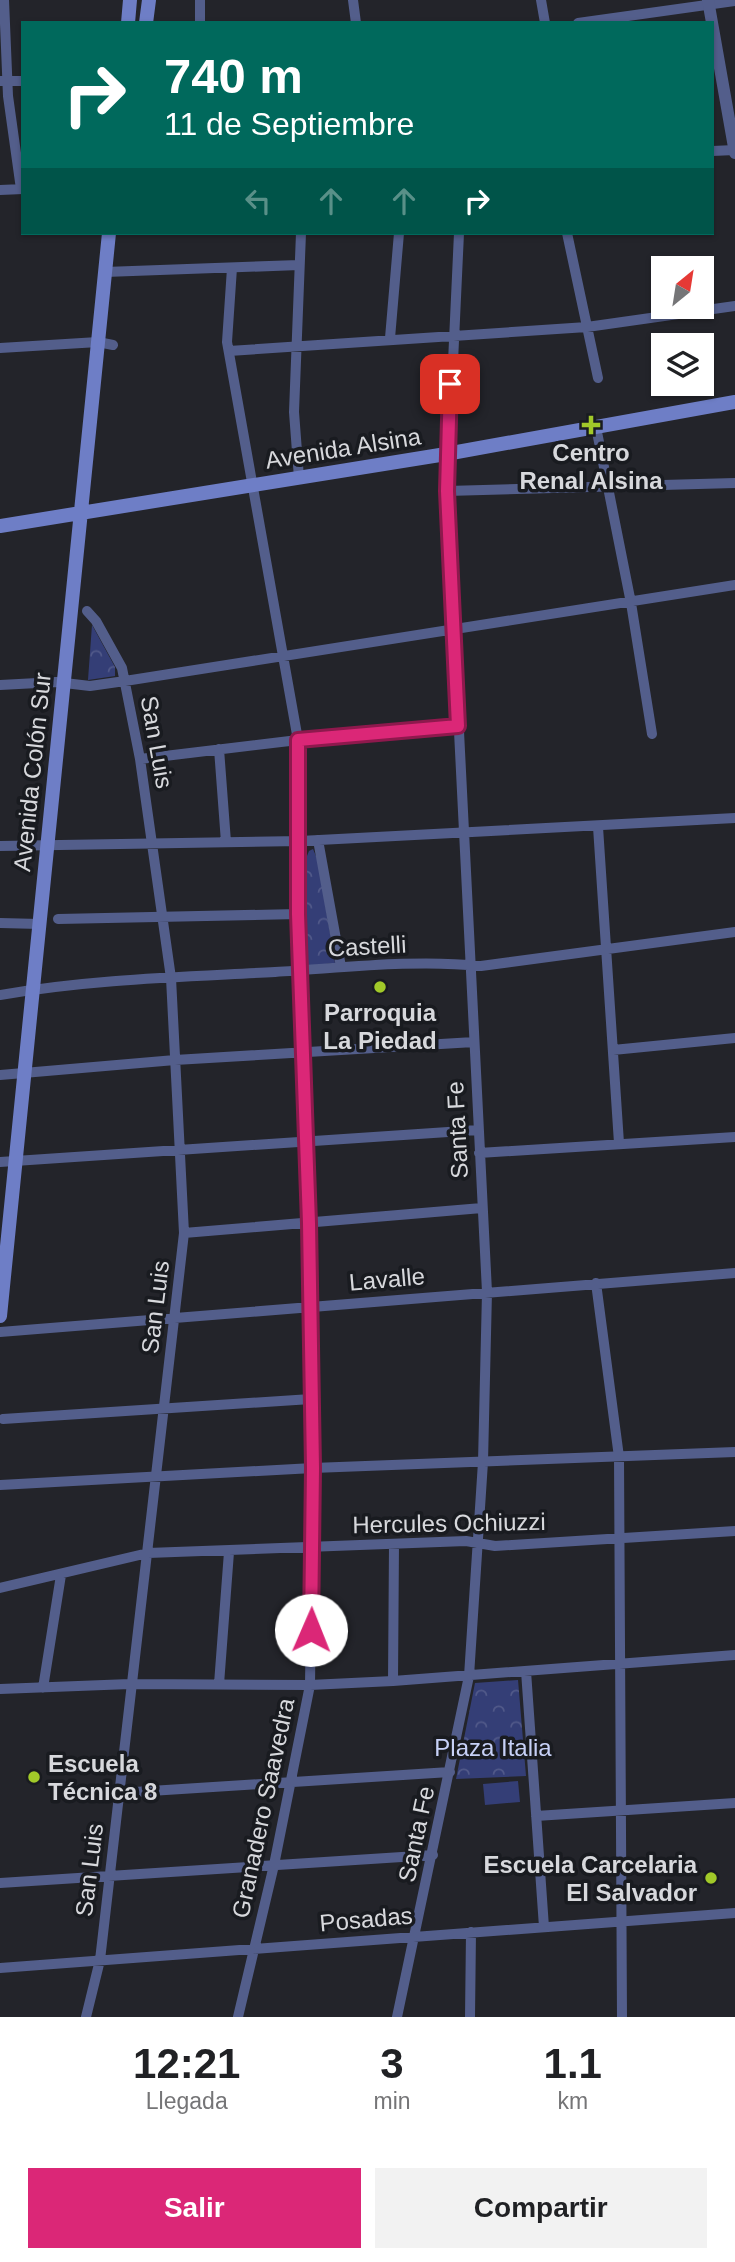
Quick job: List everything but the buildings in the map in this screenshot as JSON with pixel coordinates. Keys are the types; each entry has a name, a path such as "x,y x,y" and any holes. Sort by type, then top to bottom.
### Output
{"main road":[{"path":"128,21 131,0"},
{"path":"146,21 149,0"},
{"name":"Avenida Colón Sur","path":"0,1316 109,235"},
{"name":"Avenida Alsina","path":"0,526 446,454 735,402"}],"street":[{"path":"4,0 4,81 21,183"},
{"path":"200,0 200,21"},
{"path":"353,0 356,21"},
{"path":"541,0 545,21"},
{"path":"590,21 709,2 735,1"},
{"path":"709,2 712,21"},
{"path":"714,31 735,151 714,151"},
{"path":"0,190 21,189"},
{"path":"299,478 294,412 301,235"},
{"path":"390,338 399,235"},
{"name":"Santa Fe","path":"397,2017 469,1676 483,1462 487,1292 446,454 459,235"},
{"path":"568,235 598,378"},
{"path":"105,272 299,265"},
{"name":"Granadero Saavedra","path":"232,268 229,351 298,740 298,914 309,1223 313,1468 310,1685 274,1865 238,2017"},
{"path":"229,351 390,338 453,337 586,327 735,306"},
{"path":"0,348 98,342 113,345"},
{"path":"596,427 631,603 652,734"},
{"path":"447,491 735,482"},
{"path":"0,685 64,683 79,686 125,681 735,585"},
{"name":"San Luis","path":"86,2017 100,1960 184,1233 171,978 140,759 119,660 87,611"},
{"path":"140,759 298,740 458,726"},
{"path":"219,749 226,842"},
{"path":"0,846 300,841 735,818"},
{"path":"598,827 619,1143"},
{"path":"318,840 341,967"},
{"path":"58,919 298,914"},
{"path":"0,923 40,924"},
{"name":"Castelli","path":"0,995 33,989 341,967 453,963 471,965 735,932"},
{"path":"613,1049 735,1038"},
{"path":"0,1075 175,1060 474,1042"},
{"path":"0,1163 478,1130"},
{"path":"480,1153 735,1137"},
{"path":"184,1233 482,1208"},
{"name":"Lavalle","path":"0,1332 735,1273"},
{"path":"596,1283 619,1457 623,1662 620,1922 622,2017"},
{"path":"3,1419 311,1399"},
{"path":"0,1485 313,1468 735,1452"},
{"name":"Hercules Ochiuzzi","path":"0,1588 148,1553 394,1544 479,1543 495,1546 735,1531"},
{"path":"393,1681 394,1544"},
{"path":"219,1684 229,1552"},
{"path":"43,1688 61,1574"},
{"path":"0,1689 130,1684 310,1685 469,1676 735,1655"},
{"path":"526,1671 544,1927"},
{"path":"120,1793 450,1772"},
{"path":"536,1816 735,1803"},
{"path":"0,1883 433,1855"},
{"name":"Posadas","path":"0,1968 735,1913"},
{"path":"470,2017 471,1932"}],"green space":[{"path":"92,625 115,667 115,676 88,680"},
{"path":"313,849 318,861 335,963 305,966 305,861 309,851"},
{"name":"Plaza Italia","path":"518,1680 526,1776 456,1779 475,1683"},
{"path":"518,1781 520,1802 485,1805 483,1784"}],"place":[{"name":"Centro Renal Alsina","path":"591,425"},
{"name":"Parroquia La Piedad","path":"380,987"},
{"name":"Escuela Técnica 8","path":"34,1777"},
{"name":"Escuela Carcelaria El Salvador","path":"711,1878"}],"route":[{"path":"311,1630 313,1468 309,1223 298,914 298,740 458,726 446,454 450,384"}]}
